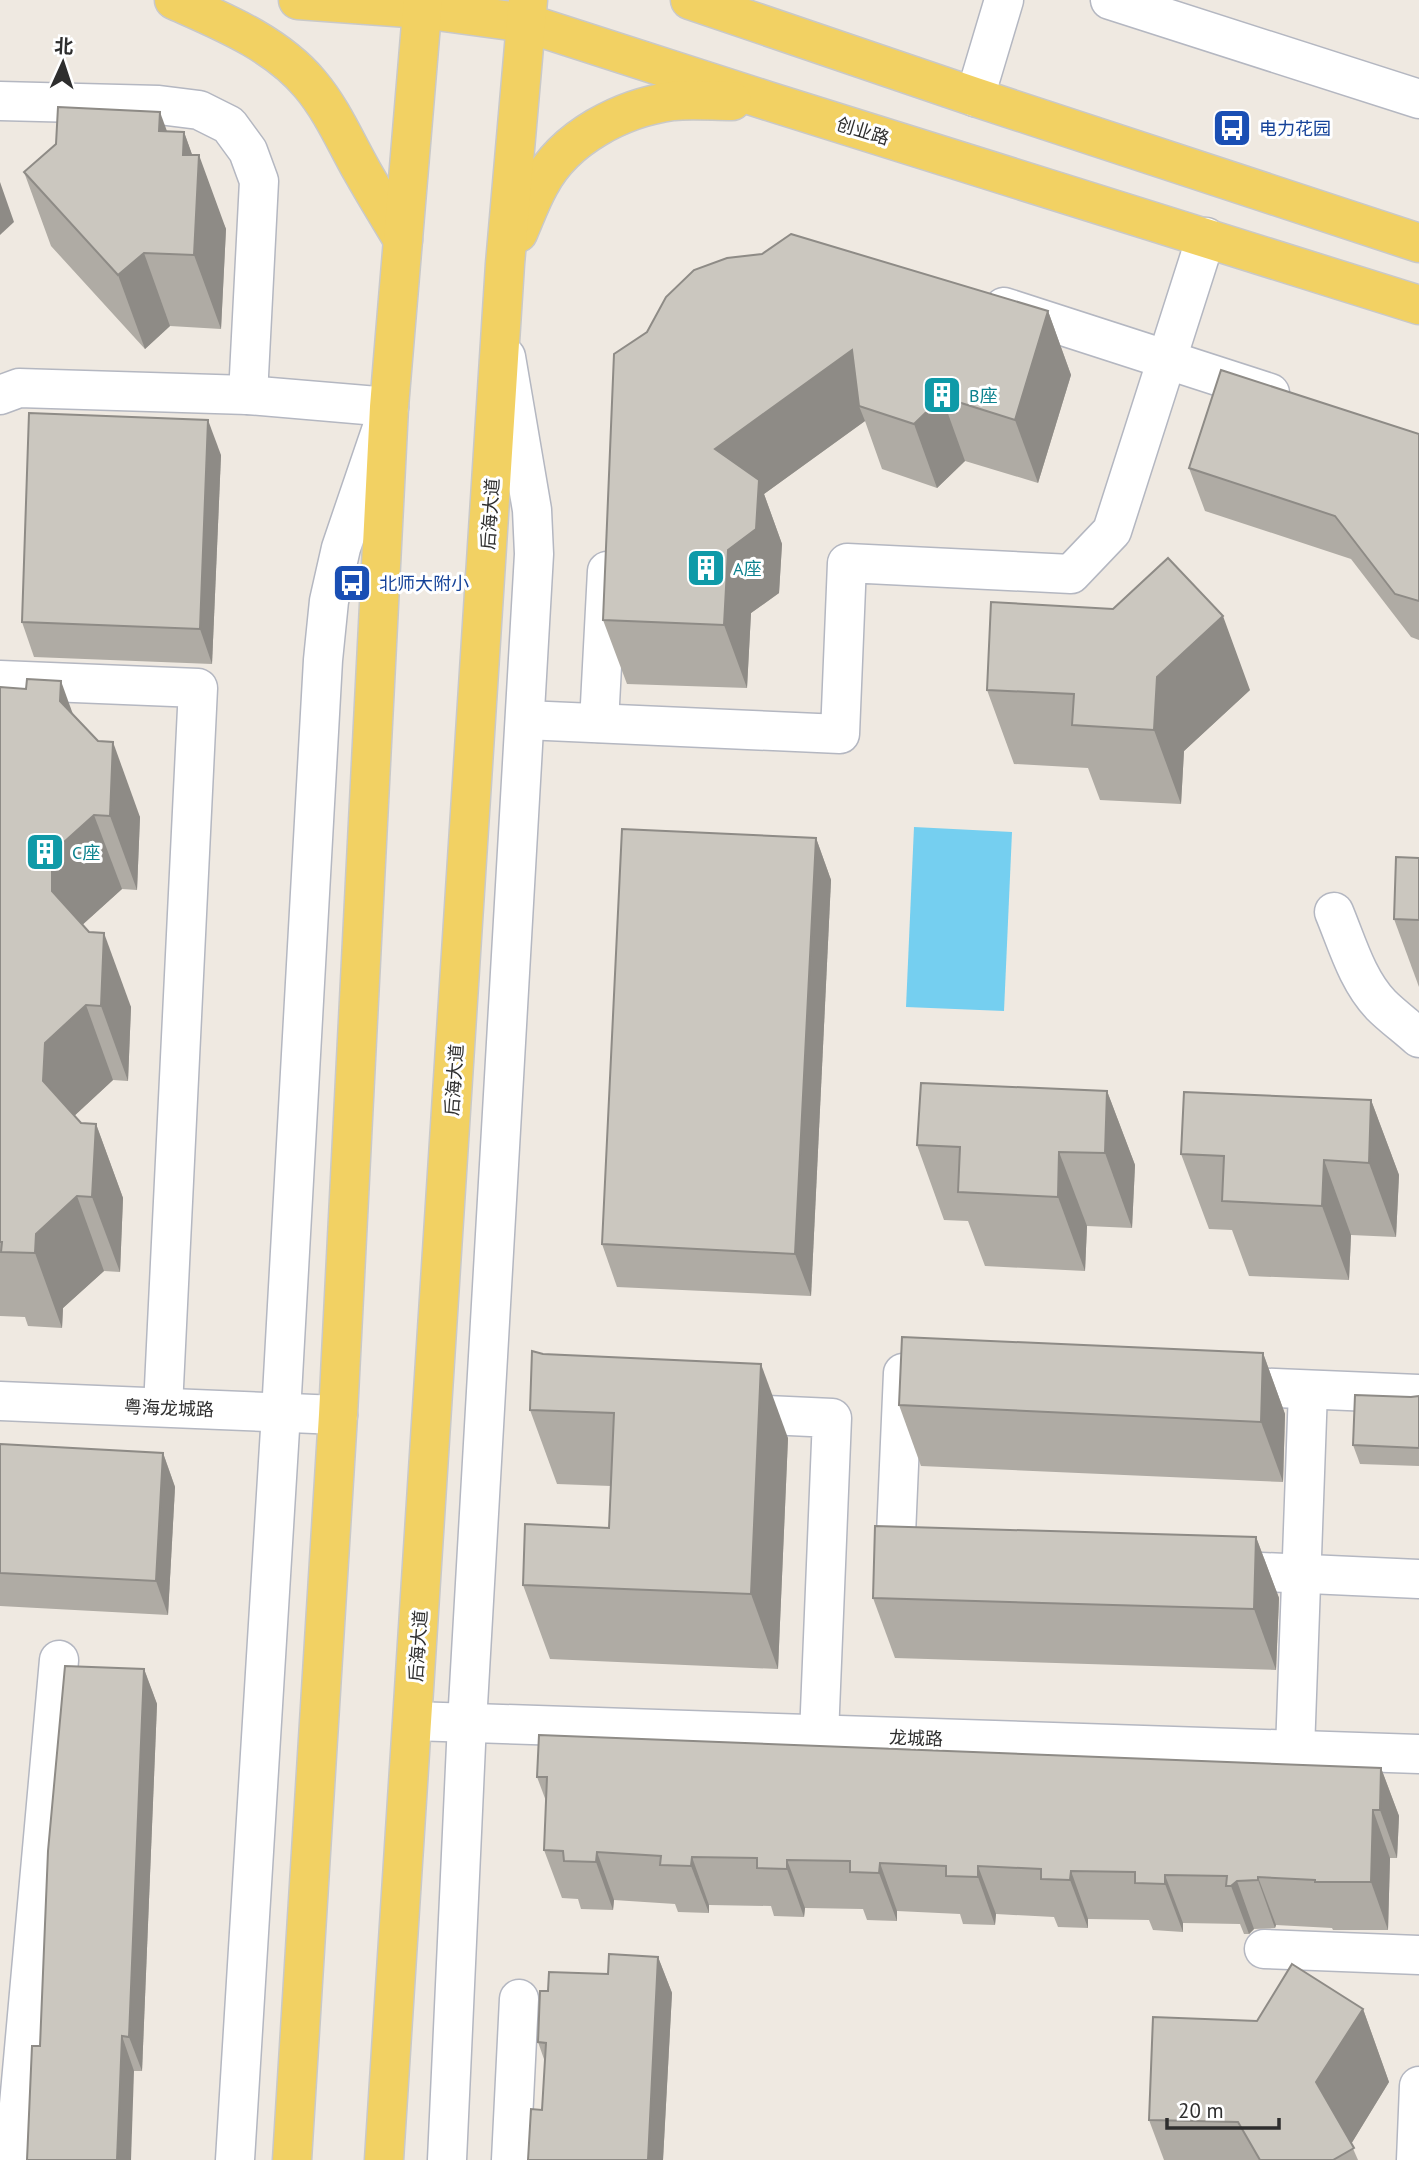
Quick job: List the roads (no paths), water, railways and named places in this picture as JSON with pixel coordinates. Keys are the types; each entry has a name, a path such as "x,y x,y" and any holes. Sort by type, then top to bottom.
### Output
{"main road":[{"path":"174,0 242,33 275,53 309,83 338,125 361,170 403,240"},
{"name":"创业路","path":"298,0 527,11 768,101 1419,305"},
{"path":"690,0 1419,243"},
{"path":"734,0 783,32"},
{"path":"292,2160 338,1415 389,407 422,5"},
{"name":"后海大道","path":"384,2160 505,264 527,11"},
{"path":"505,264 541,182 564,153 589,130 624,113 673,101 768,101"}],"street":[{"path":"975,97 1004,0"},
{"path":"1110,0 1419,99"},
{"path":"0,101 159,105 199,110 229,125 248,151 259,181 248,396"},
{"path":"525,720 840,734 847,563 1071,574 1112,531 1206,237"},
{"path":"968,296 1301,402"},
{"path":"447,2160 467,1723 534,554 532,510 501,331"},
{"path":"0,395 19,388 248,396 389,407 341,548 329,601 323,660 281,1413 235,2160"},
{"path":"599,723 608,542"},
{"path":"0,680 198,688 163,1407"},
{"path":"1334,912 1367,987 1380,1004 1419,1038"},
{"path":"944,1375 903,1374 895,1558 950,1560"},
{"path":"1196,1385 1419,1394"},
{"path":"1295,1750 1308,1390"},
{"name":"粤海龙城路","path":"0,1401 338,1415"},
{"path":"694,1412 832,1418 819,1735"},
{"path":"1180,1569 1419,1579"},
{"path":"14,2160 58,1660"},
{"name":"龙城路","path":"414,1721 1419,1754"},
{"path":"1264,1950 1419,1955"},
{"path":"511,2160 519,1999"},
{"path":"1416,2160 1419,2086"}],"water":[{"path":"914,827 1012,832 1004,1011 906,1007"}],"place":[{"name":"电力花园","path":"1232,128"},
{"name":"B座","path":"942,395"},
{"name":"A座","path":"706,568"},
{"name":"北师大附小","path":"352,583"},
{"name":"C座","path":"45,852"}]}
